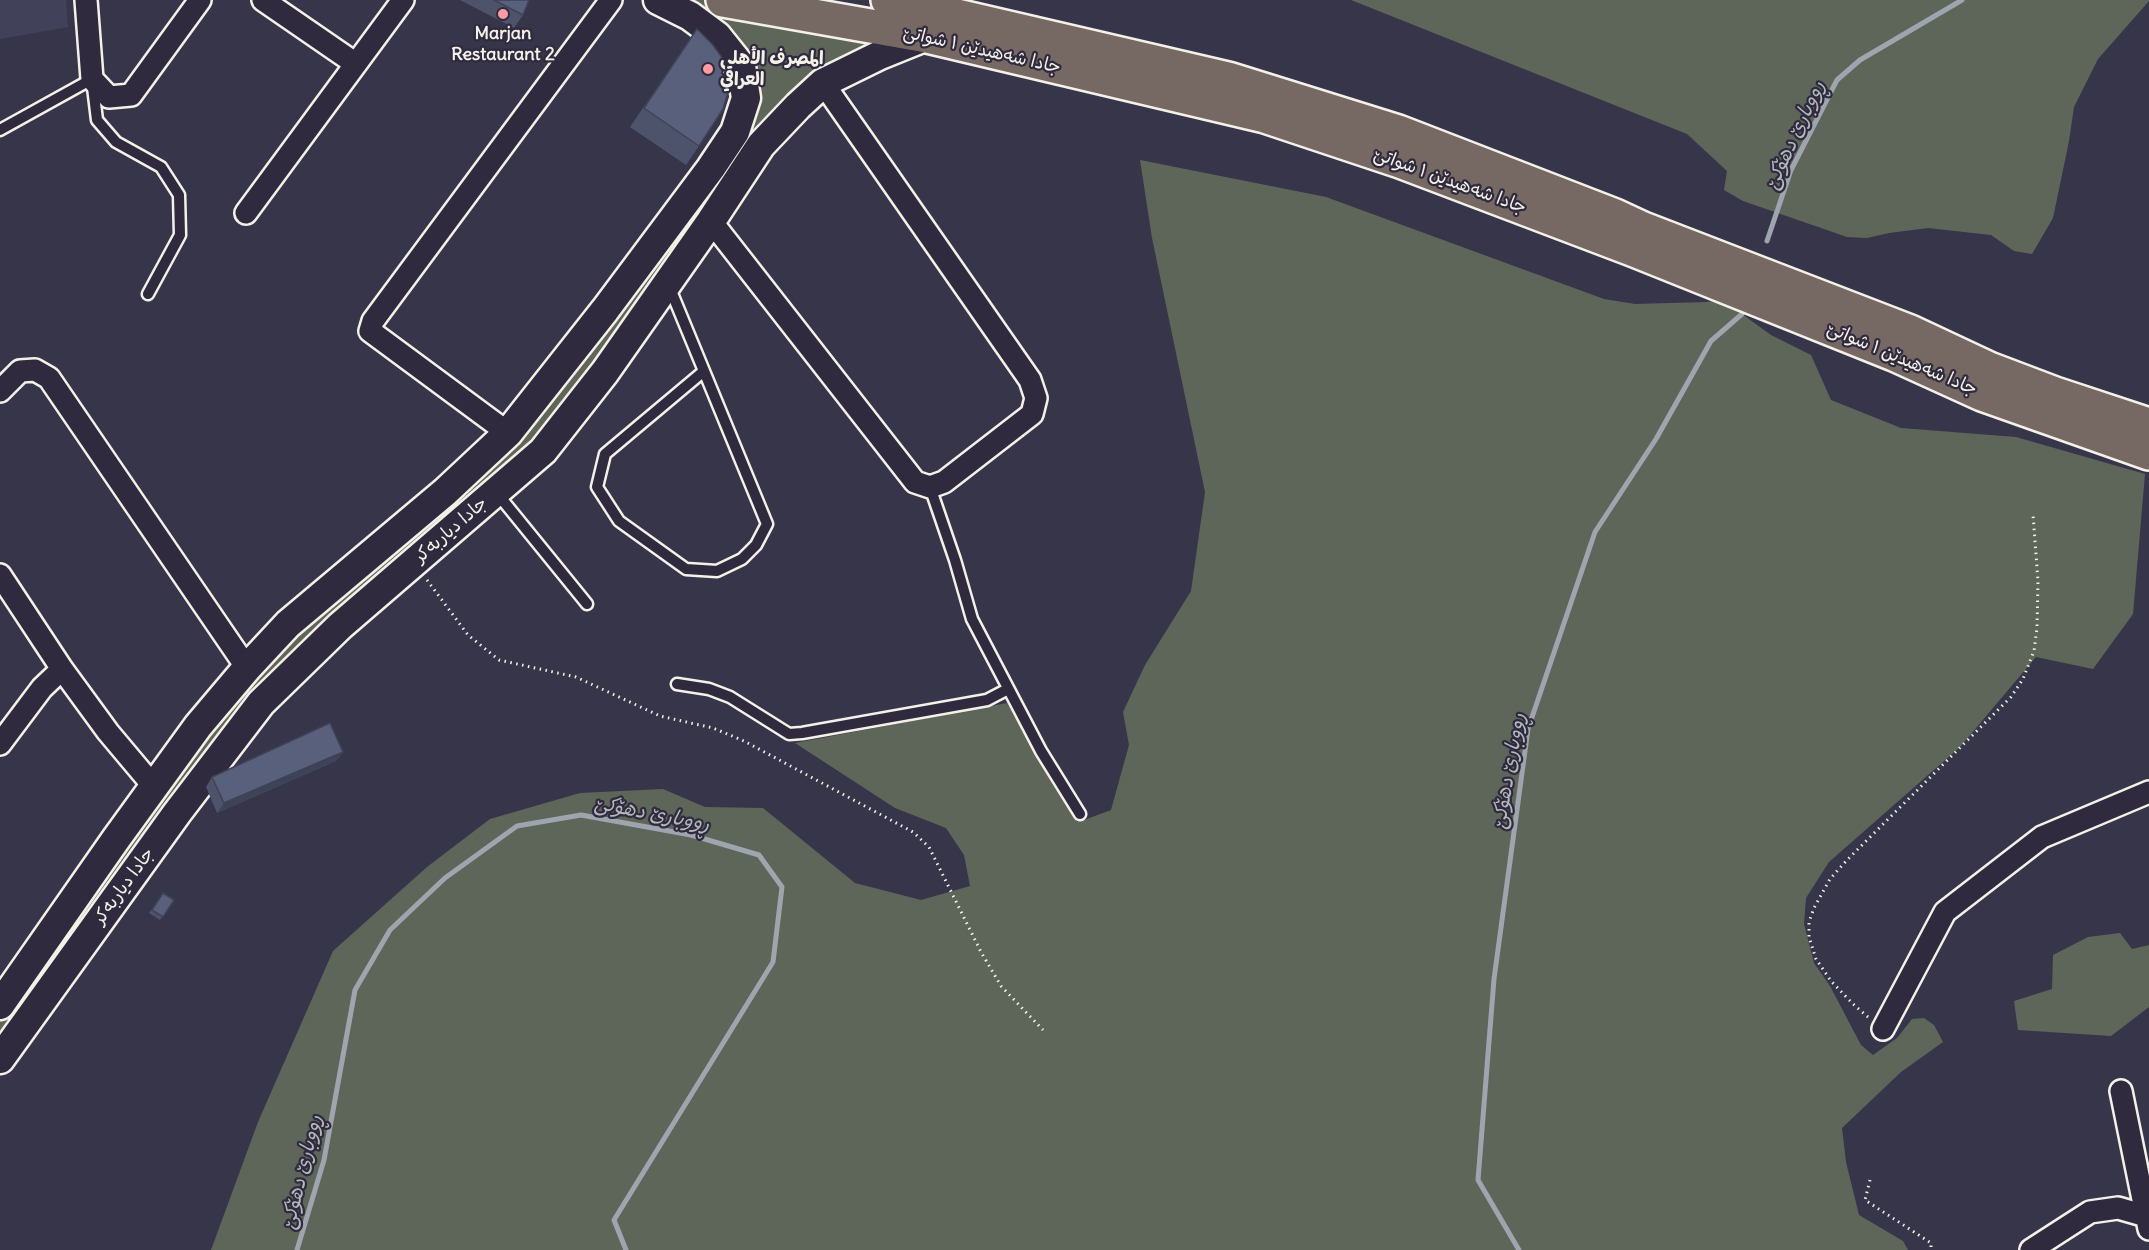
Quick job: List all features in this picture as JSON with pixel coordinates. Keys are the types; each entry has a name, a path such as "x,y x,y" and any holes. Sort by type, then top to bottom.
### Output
{"main road":[{"name":"جادا دیاربه‌كر","path":"0,1005 116,838 155,788 198,726 288,624 446,492 508,433 555,376 634,272 735,132 746,98 741,66 717,36 690,16 658,0"},
{"name":"جادا شەهیدێن ١ شواتێ","path":"723,0 928,15"},
{"name":"جادا شەهیدێن ١ شواتێ","path":"888,0 928,15 1265,116 1637,239 1902,343 1989,369 2149,424"},
{"name":"جادا دیاربه‌كر","path":"0,1059 177,813 261,703 339,626 543,451 605,372 711,221 761,145 798,106 823,83 880,55 928,15"},
{"path":"634,272 665,287"},
{"name":"جادا شەهیدێن ١ شواتێ","path":"1902,343 1982,394 2149,453"}],"street":[{"path":"86,0 92,79 109,97 131,95 200,0"},
{"path":"263,0 356,64"},
{"path":"246,213 403,0"},
{"path":"508,433 370,331 373,321 611,0"},
{"path":"711,221 915,482 930,487 944,482 1032,414 1036,398 1030,380 823,83"},
{"path":"0,391 20,371 35,369 49,378 247,668"},
{"path":"0,575 62,669 108,732 155,788"},
{"path":"0,744 42,688 62,669"},
{"path":"1883,1029 1945,912 2042,837 2149,792"},
{"path":"2121,1091 2148,1222"},
{"path":"2031,1250 2090,1212 2118,1208 2148,1222"}],"lane":[{"path":"0,130 92,79 97,120 116,142 160,167 178,195 180,236 148,294"},
{"path":"665,287 704,371 767,524 756,545 742,559 717,571 686,569 619,521 597,487 605,454 704,371"},
{"path":"930,487 972,619 1041,752 1080,814"},
{"path":"496,491 587,604"},
{"path":"677,684 709,689 730,697 789,734 987,700 1008,689"}],"path":[{"path":"1883,1029 1853,1005 1831,981 1816,959 1809,937 1809,922 1824,889 1841,866 2011,697 2023,679 2034,651 2037,628 2038,581 2033,514"},
{"path":"414,562 468,635 499,660 576,677 660,716 713,728 744,741 913,831 929,847 981,952 1001,986 1043,1030"},
{"path":"1870,1180 1866,1200 1931,1243 1931,1250"}],"shaded area":[{"path":"0,0 66,0 68,27 0,39"}],"green space":[{"path":"658,0 723,0 927,36 823,83 543,451 340,626 0,1059 0,1005 198,726 445,492 711,168 740,66"},
{"path":"1351,0 2149,1 2098,59 2074,107 2053,218 2032,254 2014,251 1991,235 1928,228 1867,238 1847,237 1743,201 1724,190 1727,171 1687,134"},
{"path":"1140,160 1326,197 1604,299 1635,304 1730,299 1742,314 1771,335 1811,355 1831,400 1901,428 2016,437 2145,474 2133,614 2093,669 2036,657 1960,747 1829,862 1806,898 1804,924 1814,963 1830,986 1861,1045 1873,1055 1897,1038 1912,1019 1924,1018 1934,1025 1943,1042 1901,1072 1842,1128 1846,1162 1859,1215 1903,1241 1908,1250 211,1250 258,1122 333,951 427,867 490,819 580,793 663,789 705,807 763,808 855,883 921,900 970,886 964,855 946,828 895,808 795,743 1007,703 1069,809 1084,820 1111,810 1129,745 1123,712 1145,665 1191,591 1205,492 1152,238"},
{"path":"2120,933 2132,949 2149,945 2149,1007 2111,1036 2018,1030 2014,1001 2052,989 2053,955 2088,937"}],"building":[{"path":"494,0 529,0 523,15"},
{"path":"697,29 723,59 728,75 728,92 723,109 699,146 644,108"},
{"path":"330,723 343,752 224,803 212,777"},
{"path":"163,893 174,900 163,917 152,910"}],"waterway":[{"name":"ڕووبارێ دهۆكێ","path":"1767,241 1791,170 1837,80 1860,60 1962,0"},
{"name":"ڕووبارێ دهۆكێ","path":"1519,1250 1478,1180 1494,979 1528,729 1595,532 1656,439 1711,341 1742,314 1744,307"},
{"name":"ڕووبارێ دهۆكێ","path":"297,1250 324,1160 355,990 390,930 445,878 517,826 581,815 691,835 759,855 782,887 773,962 614,1220 626,1250"}],"place":[{"name":"Marjan Restaurant 2","path":"503,14"},
{"name":"المصرف الأهلي العراقي","path":"708,69"}]}
